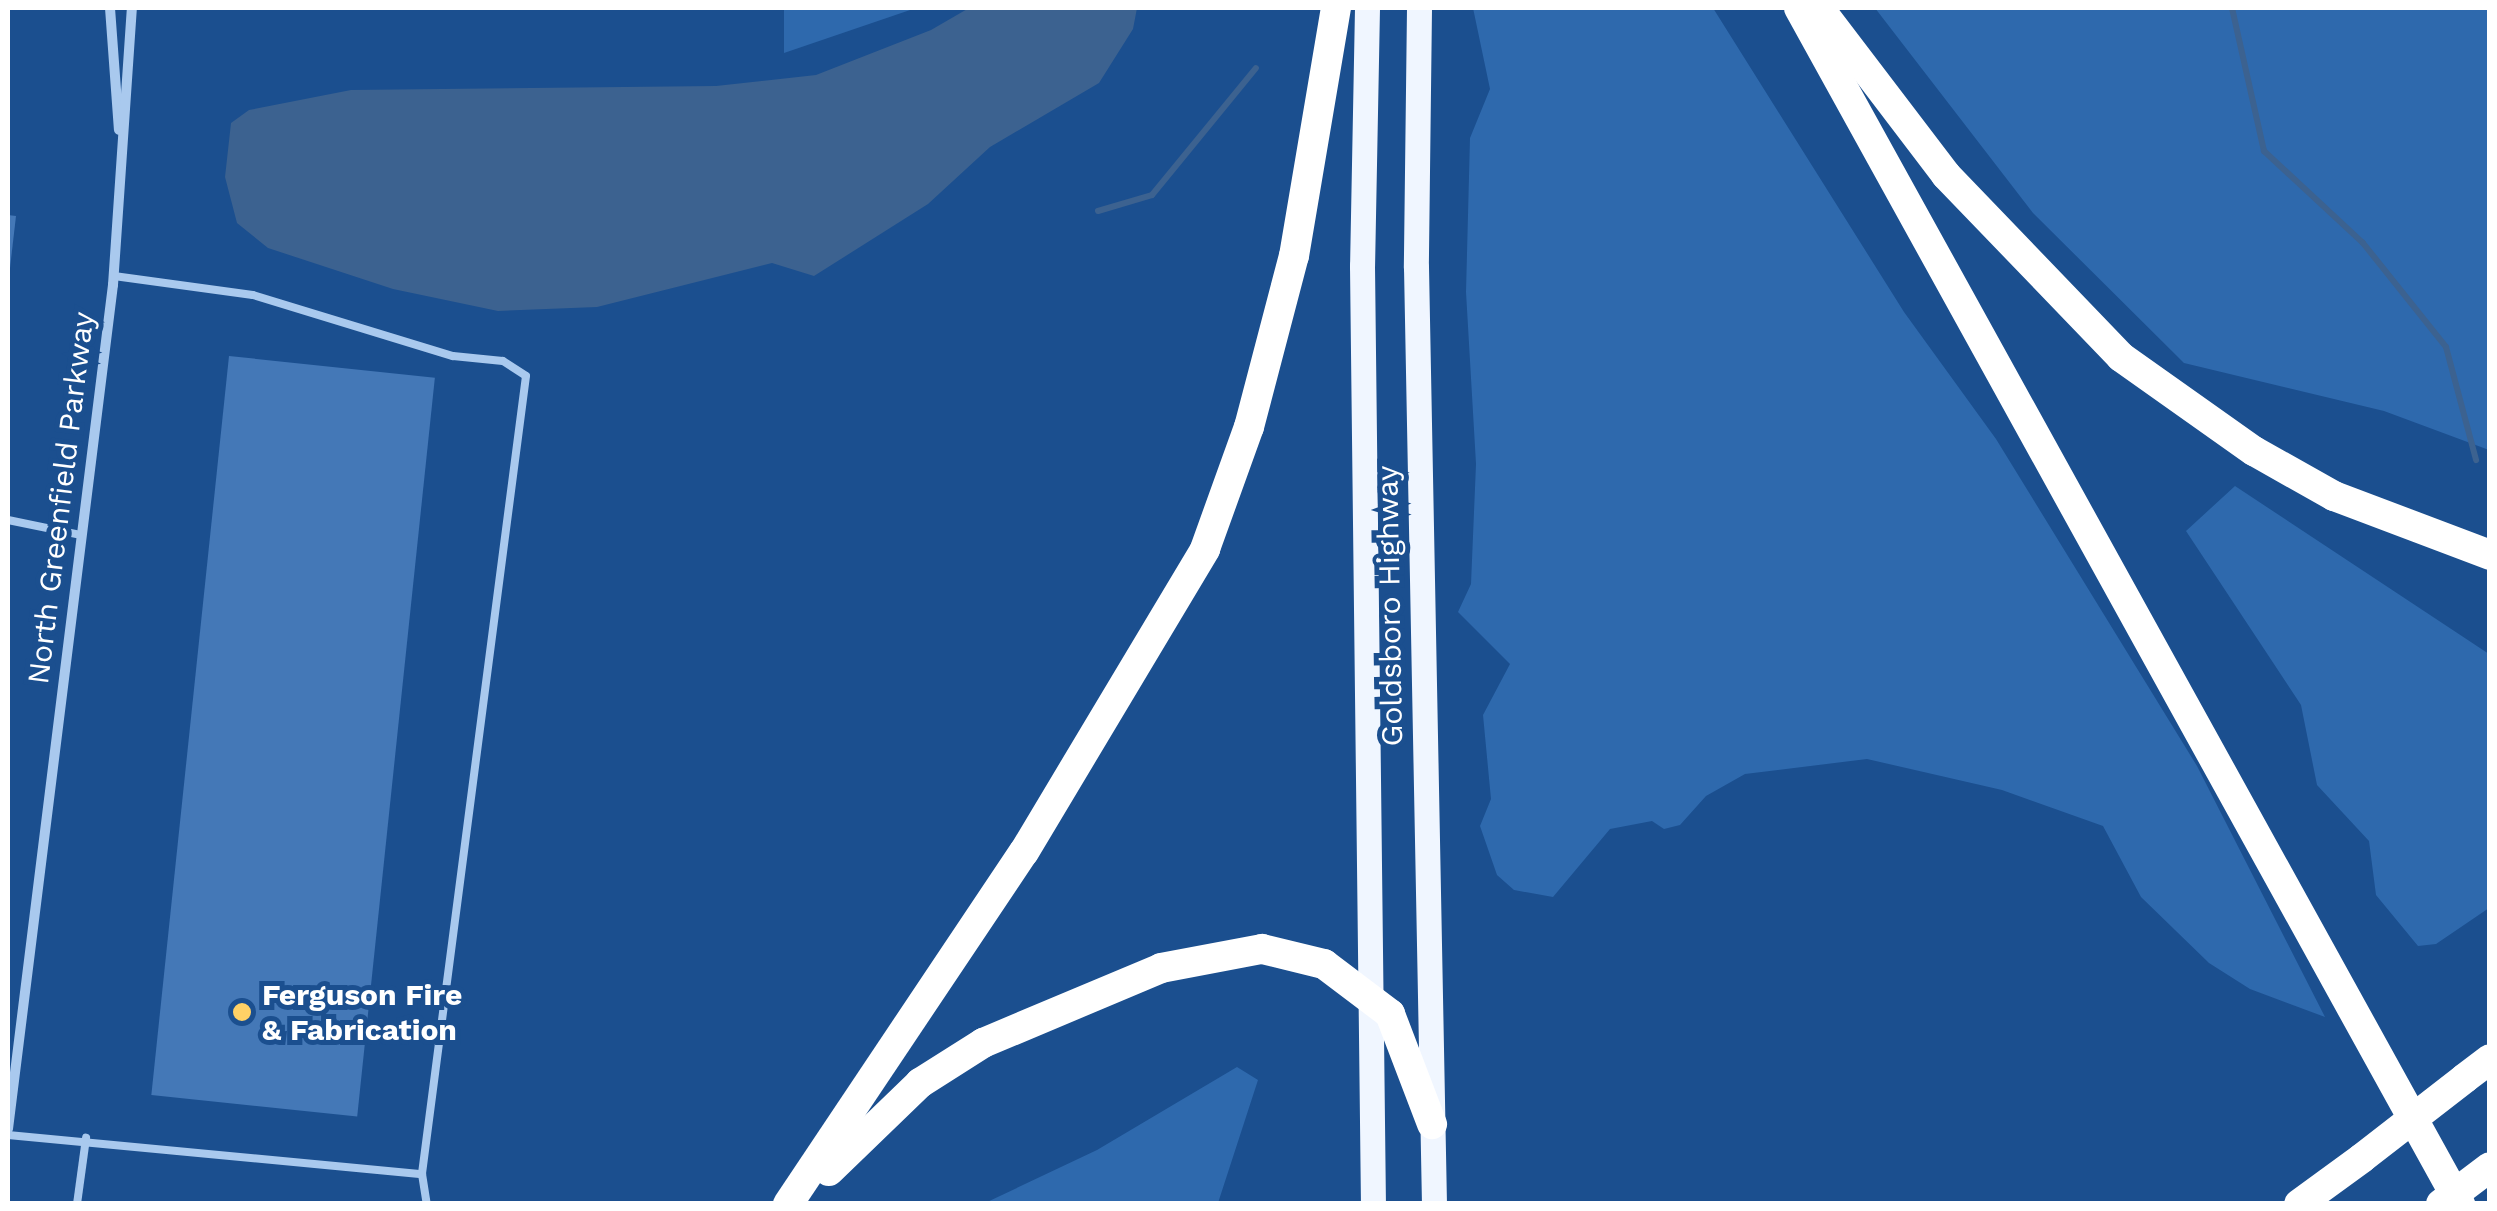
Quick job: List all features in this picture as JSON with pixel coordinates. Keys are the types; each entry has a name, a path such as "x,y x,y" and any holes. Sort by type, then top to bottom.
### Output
{"highway":[{"path":"788,1204 1024,852 1205,549 1248,427 1294,256 1336,8"},
{"path":"1799,8 2460,1204"},
{"path":"1819,8 1946,175 2120,357 2254,452 2334,496 2490,555"},
{"path":"802,1204 857,1138 920,1083 983,1043 1143,974 1262,949 1324,964 1390,1014 1405,1043 1432,1124"},
{"path":"2300,1204 2490,1059"},
{"path":"2442,1204 2490,1166"}],"main road":[{"path":"1367,8 1362,266 1372,1204"},
{"name":"Goldsboro Highway","path":"1419,8 1416,267 1434,1204"}],"street":[{"name":"North Greenfield Parkway","path":"110,8 122,171"},
{"name":"North Greenfield Parkway","path":"8,1132 114,276 132,8"}],"lane":[{"path":"114,276 253,295 453,356 503,361 526,376 422,1174 426,1204"},
{"path":"8,520 81,535"},
{"path":"8,1132 422,1174"},
{"path":"76,1204 86,1138"}],"shaded area":[{"path":"784,8 916,8 784,53"},
{"path":"969,8 1137,8 1133,29 1099,83 990,147 928,204 814,276 772,263 597,307 498,311 393,289 268,248 237,223 225,177 231,123 249,110 351,90 716,86 816,75 931,30"},
{"path":"1473,8 1713,8 1904,312 1996,439 2197,766 2325,1017 2250,989 2209,963 2141,897 2103,826 2002,790 1867,759 1745,774 1706,796 1680,825 1664,829 1652,821 1610,829 1553,897 1514,890 1497,875 1480,826 1491,799 1483,715 1510,664 1458,612 1471,584 1476,464 1466,292 1470,138 1490,89"},
{"path":"1875,8 2489,8 2489,450 2384,411 2184,363 2033,213"},
{"path":"2235,486 2489,654 2489,908 2436,944 2418,946 2376,895 2369,841 2317,785 2301,705 2186,531"},
{"path":"1237,1067 1258,1080 1218,1203 985,1203 1097,1150"}],"building":[{"path":"8,215 16,216 10,268 8,268"},
{"path":"229,356 435,378 357,1117 151,1095"}],"waterway":[{"path":"2232,8 2264,151 2363,243 2446,347 2476,460"},
{"path":"1098,211 1152,195 1256,68"}],"place":[{"name":"Ferguson Fire & Fabrication","path":"242,1012"}]}
